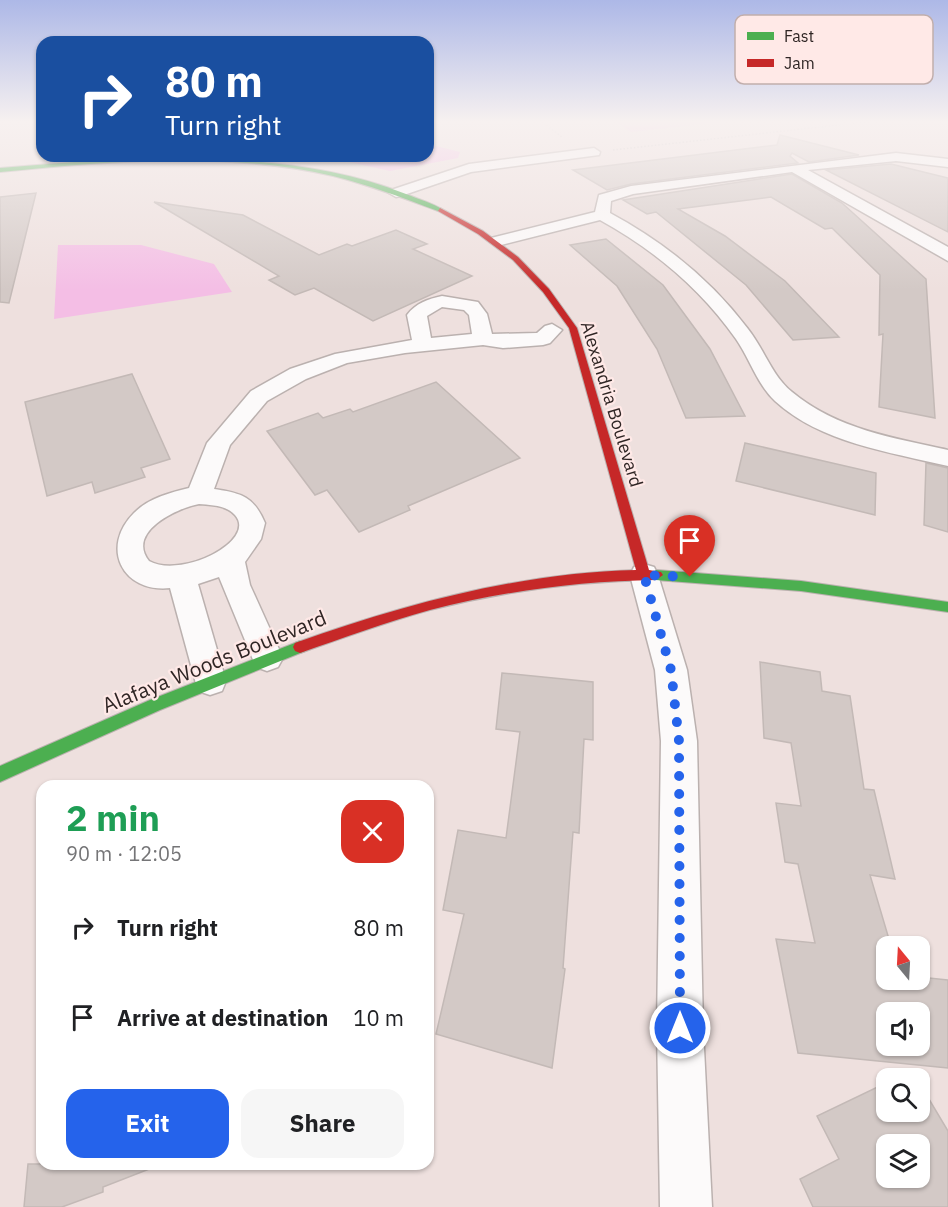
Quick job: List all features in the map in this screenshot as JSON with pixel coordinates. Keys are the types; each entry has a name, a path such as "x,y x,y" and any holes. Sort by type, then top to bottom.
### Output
{"street":[{"name":"Alexandria Boulevard","path":"333,177 396,193 444,211 497,241 540,279 573,328 644,575"},
{"path":"396,193 442,177"},
{"path":"602,215 603,198 631,190 725,177"},
{"path":"810,177 948,256"},
{"path":"497,241 602,215 638,232 698,281 744,335 782,396 824,424 876,441 948,458"},
{"path":"423,347 417,315 427,306 446,301 471,306 478,314 483,339"},
{"path":"199,495 219,442 259,396 298,374 342,358 483,339 503,342 543,339 552,330 573,328"},
{"path":"199,495 221,496 238,502 249,514 252,529 245,545 230,560 208,572 182,579 158,577 140,570 130,556 129,540 138,524 155,510 176,500 199,495"},
{"path":"230,560 235,585 267,658"},
{"path":"644,575 671,670 679,741 680,1028 686,1207"},
{"name":"Alafaya Woods Boulevard","path":"0,774 210,681 267,658 375,620 438,603 550,583 644,575 781,583 948,607"},
{"path":"182,579 210,681"}],"shaded area":[{"path":"58,245 141,245 214,264 232,292 54,319"}],"building":[{"path":"585,177 684,177 631,184 607,190"},
{"path":"770,177 798,177 842,203 926,279 935,418 879,407 883,334 879,335 880,275 832,228 825,229 771,197 678,209 725,236 785,281 839,337 793,340 746,285 656,212 647,214 623,200"},
{"path":"840,177 948,178 948,232"},
{"path":"36,193 9,303 0,302 0,197"},
{"path":"154,202 243,215 319,255 347,244 352,246 396,230 427,244 413,249 472,276 373,321 314,288 295,295 269,280 279,276"},
{"path":"606,239 663,285 710,349 745,416 686,418 657,349 617,286 570,245"},
{"path":"132,374 170,459 141,468 145,477 95,493 92,482 47,496 25,402"},
{"path":"436,382 520,458 408,506 410,510 359,532 327,490 315,495 267,431 318,413 323,418 350,409 353,412"},
{"path":"745,443 876,473 875,515 736,481"},
{"path":"926,463 948,468 948,532 924,525"},
{"path":"760,662 820,672 822,691 850,696 864,789 874,790 895,879 870,875 888,936 876,936 876,990 930,990 930,978 948,980 948,1068 798,1053 776,939 815,943 798,864 785,862 776,803 801,806 791,743 764,738"},
{"path":"502,673 593,682 593,740 584,739 579,833 573,832 563,968 565,969 552,1068 436,1034 464,914 443,910 458,830 506,838 520,732 496,729"},
{"path":"876,1088 876,1122 930,1122 930,1101 948,1131 948,1207 813,1207 800,1179 839,1159 817,1116"},
{"path":"28,1164 36,1164 36,1170 147,1170 103,1187 103,1192 62,1207 24,1207"}],"traffic: fast":[{"path":"346,177 388,189 440,210"},
{"path":"656,575 801,586 948,607"},
{"path":"0,774 155,705 300,647"}],"traffic: jam":[{"path":"440,210 480,232 516,259 546,291 573,328 644,575"},
{"path":"300,647 386,618 475,594 566,580 656,575"}],"route":[{"path":"680,1028 679,741 671,670 644,575 690,577"}]}
